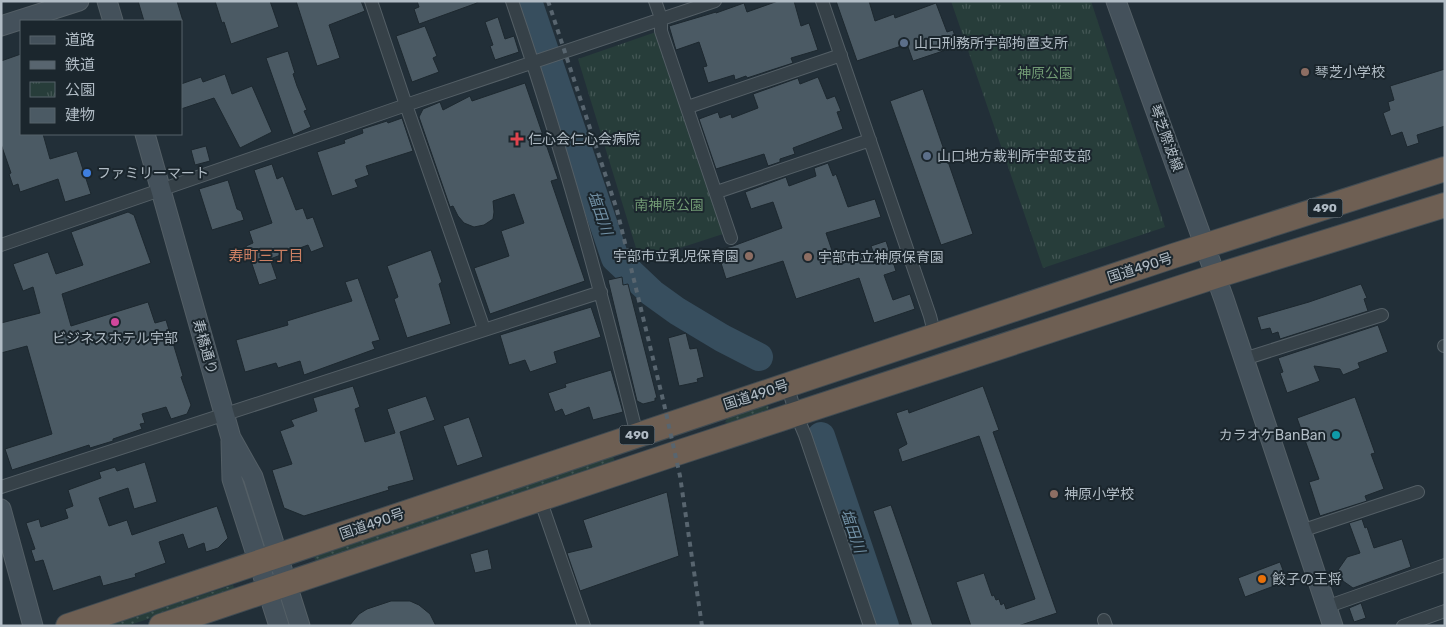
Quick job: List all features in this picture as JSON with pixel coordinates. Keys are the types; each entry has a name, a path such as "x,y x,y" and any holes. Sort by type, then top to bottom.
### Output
{"highway":[{"name":"国道490号","path":"68,626 1206,246 1445,170"},
{"name":"490","path":"161,626 1216,276 1445,205"}],"street":[{"path":"1,26 79,1"},
{"path":"107,1 113,20"},
{"path":"371,1 484,329"},
{"path":"512,1 536,60 601,292 637,435"},
{"path":"655,1 661,18 661,31 731,238"},
{"path":"1,245 536,60 715,1"},
{"path":"822,1 930,316 935,336"},
{"name":"琴芝際波線","path":"1116,1 1206,246 1333,626"},
{"path":"688,107 840,55"},
{"name":"寿橋通り","path":"145,135 231,438 232,479 268,559 277,587"},
{"path":"717,192 870,140"},
{"path":"1,487 601,292"},
{"path":"1244,359 1382,315"},
{"path":"787,385 870,626"},
{"path":"1301,531 1418,492"},
{"path":"540,499 584,626"},
{"path":"1,510 32,626"},
{"path":"1326,606 1445,565"},
{"path":"277,587 279,626"},
{"path":"277,587 300,626"},
{"path":"1403,626 1445,612"}],"green space":[{"name":"神原公園","path":"951,1 1091,1 1165,227 1043,268"},
{"name":"南神原公園","path":"656,32 726,233 640,261 578,59"},
{"path":"764,405 769,406 767,411 731,425 725,422 729,416"},
{"path":"613,456 615,462 317,563 314,557"},
{"path":"233,585 235,590 127,626 106,626"}],"building":[{"path":"138,1 177,1 183,21 182,20 144,20"},
{"path":"215,1 270,1 279,27 231,44"},
{"path":"296,1 361,1 365,11 329,25 340,58 317,66"},
{"path":"417,1 477,1 477,3 419,24 414,9 419,7"},
{"path":"778,1 794,1 801,26 809,23 818,50 791,58 793,63 747,78 746,76 735,80 734,75 708,83 703,67 707,66 699,42 676,50 669,26 744,3 747,12"},
{"path":"836,1 869,1 875,21 894,14 895,18 936,3 947,32 953,30 958,46 913,61 907,44 857,61"},
{"path":"498,17 505,39 514,36 519,52 495,60 490,46 493,45 485,22"},
{"path":"425,26 437,56 433,58 439,72 412,82 396,36"},
{"path":"288,51 295,73 293,74 307,110 304,111 311,127 293,135 266,58"},
{"path":"20,54 20,135 43,135 50,159 77,151 91,194 65,202 58,179 20,192 18,184 13,186 9,174 11,173 1,144 1,61"},
{"path":"1445,69 1445,126 1417,135 1419,143 1407,147 1402,132 1391,136 1383,113 1390,110 1388,102 1394,100 1390,86"},
{"path":"225,74 232,94 252,86 272,132 240,148 214,98 182,109 182,84 201,77 203,82"},
{"path":"818,77 827,99 835,96 841,111 837,112 843,129 793,148 795,154 780,159 780,162 768,166 764,154 716,169 699,119 718,112 720,118 731,114 732,118 758,108 753,94 798,78 800,84"},
{"path":"525,83 558,179 551,181 585,281 490,314 474,268 509,256 501,231 524,223 514,194 493,201 493,219 484,225 474,227 464,223 453,206 450,207 419,117 423,109 440,102 443,110 470,96 472,101"},
{"path":"923,89 973,234 941,245 890,101"},
{"path":"402,118 413,151 366,166 369,175 355,180 358,187 332,196 317,152 345,143 344,140 363,133 362,129"},
{"path":"206,146 210,161 195,165 191,150"},
{"path":"828,163 833,176 836,174 848,207 875,199 881,217 826,233 837,265 874,254 871,246 886,241 896,271 884,275 893,300 910,294 915,309 874,323 859,278 796,299 783,261 726,279 717,250 782,228 773,202 751,209 745,192 786,177 789,186 816,176 814,168"},
{"path":"272,164 277,179 283,176 296,210 303,208 307,219 313,217 324,247 311,252 308,245 270,259 277,279 259,285 246,246 253,243 249,231 272,223 254,170"},
{"path":"228,180 237,209 241,211 244,220 212,230 199,189"},
{"path":"128,212 134,215 151,263 62,294 71,326 148,302 155,323 166,320 183,376 181,377 191,405 187,414 171,419 166,407 142,414 145,423 140,424 142,429 113,439 113,441 90,448 89,445 12,470 5,449 52,434 27,346 1,353 1,323 40,313 33,287 23,291 13,264 48,252 56,274 83,265 71,232"},
{"path":"431,250 442,282 439,284 451,324 407,338 394,299 398,297 387,266"},
{"path":"622,277 623,285 628,284 657,398 655,398 655,401 643,404 637,401 608,280"},
{"path":"358,278 380,340 372,342 375,349 304,375 300,361 278,368 276,363 245,372 236,340 288,325 287,321 352,301 345,282"},
{"path":"1361,284 1367,298 1364,299 1368,311 1280,339 1278,332 1272,334 1270,328 1261,330 1257,317"},
{"path":"591,307 601,337 554,352 557,363 530,372 525,360 509,365 500,335"},
{"path":"1378,325 1388,352 1358,363 1360,368 1343,375 1340,369 1314,366 1320,381 1287,393 1280,373 1283,372 1278,358"},
{"path":"686,333 690,349 697,348 704,377 697,379 698,382 679,386 668,338"},
{"path":"611,370 623,412 593,420 589,407 565,416 562,409 555,412 548,393 566,387 565,384"},
{"path":"353,386 360,407 355,409 365,442 395,433 387,409 426,396 435,420 400,432 414,480 388,487 389,490 304,516 284,508 272,470 292,464 280,431 294,426 291,420 317,411 313,398"},
{"path":"983,386 999,430 993,432 1057,613 1018,626 971,626 956,582 984,573 992,596 994,595 996,600 999,599 1001,605 1004,603 1006,609 1035,599 979,436 902,462 898,449 907,444 896,413 908,409 909,413"},
{"path":"1355,397 1375,453 1371,454 1384,489 1365,496 1367,501 1320,516 1309,482 1319,479 1297,418"},
{"path":"469,417 483,457 457,466 443,426"},
{"path":"145,462 157,502 134,509 128,488 99,498 109,526 127,520 132,535 217,506 228,538 218,548 206,552 204,543 188,549 183,534 159,542 166,563 135,574 136,577 103,586 100,576 53,591 43,560 35,562 31,550 35,549 26,523 39,519 41,527 68,518 65,509 73,506 68,490 101,478 99,472 115,467 117,471"},
{"path":"667,492 679,556 580,591 567,553 592,547 583,520"},
{"path":"891,505 933,626 912,626 873,511"},
{"path":"1362,519 1365,528 1367,527 1374,548 1402,539 1411,567 1353,588 1343,581 1338,570 1347,557 1360,553 1349,523"},
{"path":"488,549 492,569 475,573 470,554"},
{"name":"餃子の王将","path":"1280,562 1287,581 1245,597 1238,578"},
{"path":"391,601 410,601 419,605 430,614 436,626 349,626 359,614 367,609"},
{"path":"1361,603 1366,618 1354,622 1349,608"}],"waterway":[{"name":"塩田川","path":"528,1 615,258 652,293 677,311 722,338 759,357"},
{"name":"塩田川","path":"821,436 885,626"}],"railway":[{"path":"548,1 617,210 680,476 702,626"}],"place":[{"name":"山口刑務所宇部拘置支所","path":"904,43"},
{"name":"琴芝小学校","path":"1305,72"},
{"name":"仁心会仁心会病院","path":"517,139"},
{"name":"山口地方裁判所宇部支部","path":"927,156"},
{"name":"ファミリーマート","path":"87,173"},
{"name":"宇部市立乳児保育園","path":"749,256"},
{"name":"宇部市立神原保育園","path":"808,257"},
{"name":"ビジネスホテル宇部","path":"115,322"},
{"name":"カラオケBanBan","path":"1336,435"},
{"name":"神原小学校","path":"1054,494"},
{"name":"餃子の王将","path":"1262,579"}],"district":[{"name":"寿町三丁目","path":"266,256"}]}
